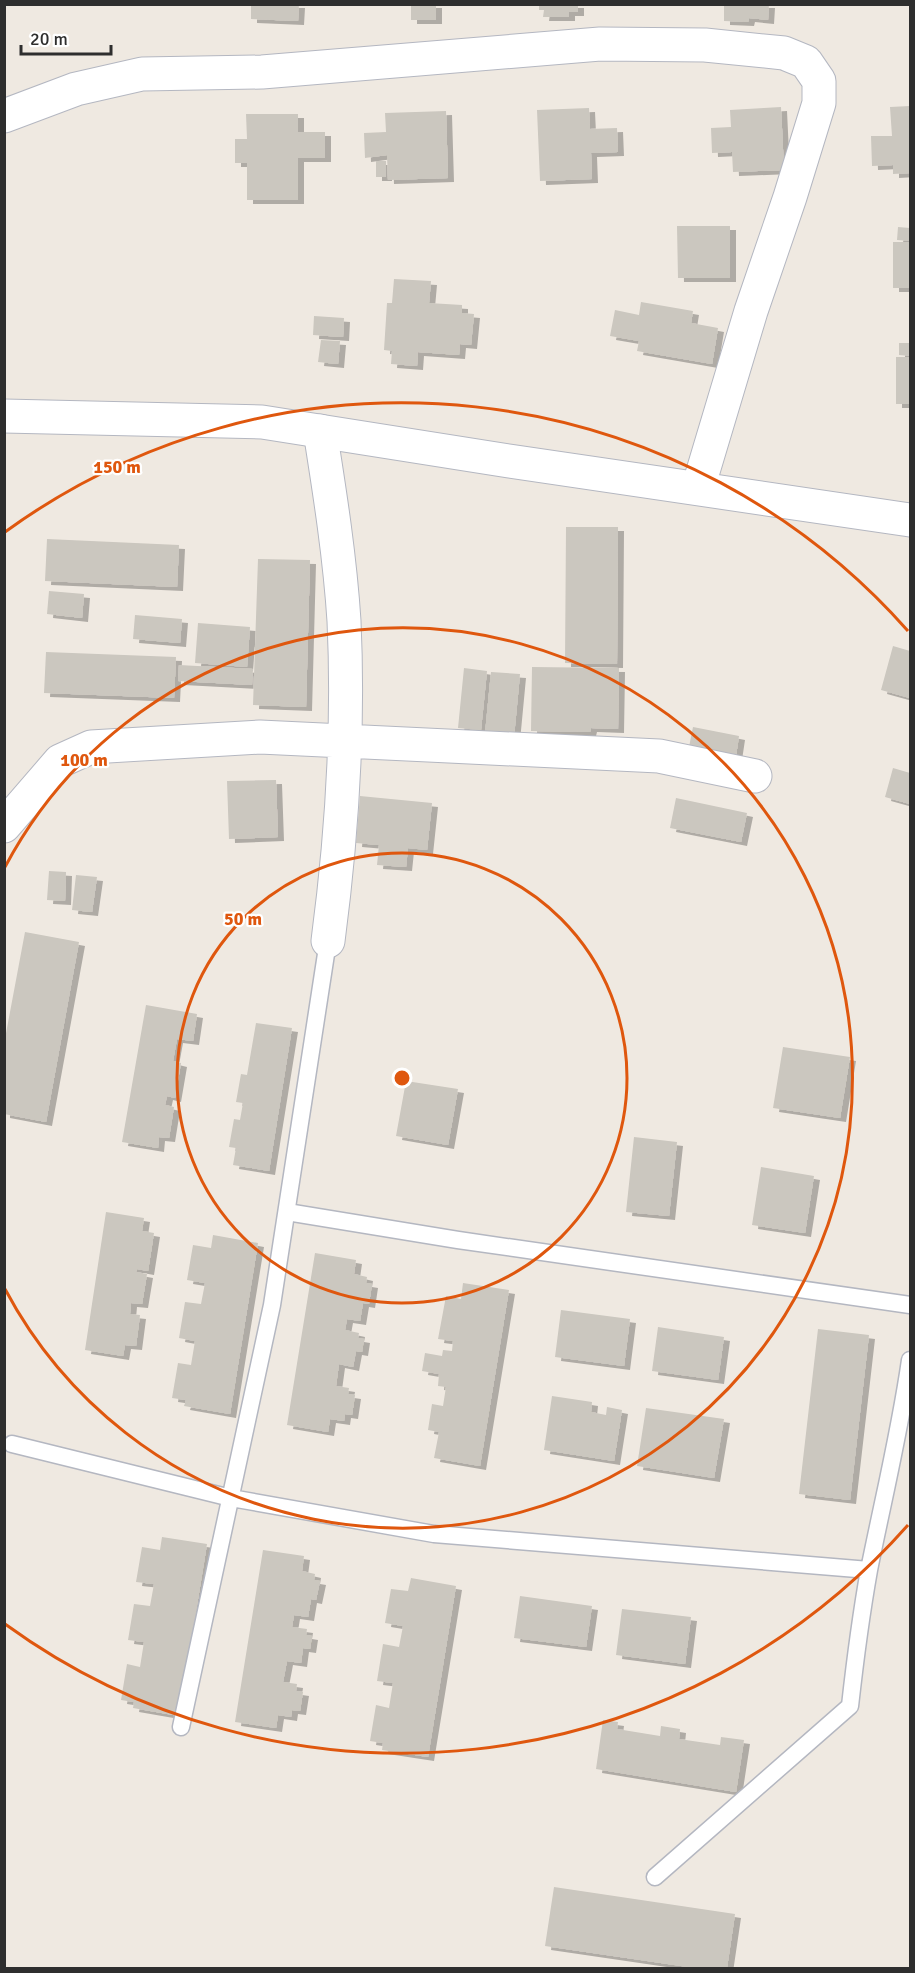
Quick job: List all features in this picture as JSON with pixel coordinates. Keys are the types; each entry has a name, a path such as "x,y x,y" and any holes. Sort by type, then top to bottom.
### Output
{"street":[{"path":"4,116 76,89 142,74 262,72 600,44 705,45 784,53 806,63 819,81 819,103 751,311 698,488"},
{"path":"4,416 262,422 910,520"},
{"path":"320,431 332,511 344,621 346,743 337,873 328,941"},
{"path":"4,825 60,761 91,747 260,737 346,743 659,756 755,776"}],"lane":[{"path":"181,1727 272,1305 328,941"},
{"path":"287,1212 458,1240 910,1305"},
{"path":"655,1877 850,1706 869,1570 901,1422 910,1360"},
{"path":"12,1444 231,1498 434,1534 869,1570"}],"building":[{"path":"251,4 299,4 298,21 251,19"},
{"path":"411,4 436,4 436,20 411,20"},
{"path":"539,4 578,4 578,12 569,12 569,17 543,17 544,10 539,10"},
{"path":"724,4 769,4 768,20 749,18 748,22 724,21"},
{"path":"910,106 910,173 893,174 893,165 872,166 871,136 892,136 890,107"},
{"path":"781,107 784,170 733,172 732,152 712,153 711,128 731,127 730,110"},
{"path":"589,108 590,129 617,128 618,152 591,153 592,179 540,181 537,110"},
{"path":"446,111 448,178 388,180 387,155 365,158 364,133 386,132 385,113"},
{"path":"246,114 298,114 298,132 325,132 325,158 298,158 298,200 247,200 247,163 235,163 235,139 247,139"},
{"path":"376,161 386,161 386,177 376,177"},
{"path":"677,226 730,226 730,278 678,278"},
{"path":"898,227 910,228 910,241 897,240"},
{"path":"893,242 910,242 910,288 893,288"},
{"path":"394,279 431,281 429,303 462,305 462,313 474,314 471,345 460,344 459,355 418,352 417,366 391,364 392,351 384,350 387,303 392,303"},
{"path":"641,302 693,311 691,323 718,328 712,364 637,351 639,341 610,336 615,310 639,315"},
{"path":"314,316 344,318 343,337 313,335"},
{"path":"321,340 340,341 338,364 318,362"},
{"path":"899,343 910,343 910,356 899,355"},
{"path":"896,357 910,357 910,404 896,404"},
{"path":"566,527 618,527 617,664 565,663"},
{"path":"47,539 179,545 177,587 45,581"},
{"path":"258,559 310,560 306,707 253,705"},
{"path":"49,591 84,594 82,618 47,614"},
{"path":"135,615 182,619 180,643 133,639"},
{"path":"198,623 250,627 247,667 195,663"},
{"path":"893,646 910,651 910,698 881,690"},
{"path":"46,652 176,657 174,698 44,693"},
{"path":"179,665 253,669 252,685 178,681"},
{"path":"532,667 619,668 618,729 591,728 590,732 531,731"},
{"path":"464,668 487,671 481,730 458,728"},
{"path":"491,672 520,674 514,737 485,734"},
{"path":"693,727 739,736 736,756 689,747"},
{"path":"893,768 910,773 910,804 885,797"},
{"path":"276,780 278,837 229,839 227,781"},
{"path":"360,796 432,803 427,850 408,848 406,867 377,865 379,845 356,843"},
{"path":"676,798 747,813 741,842 670,828"},
{"path":"49,871 66,872 65,901 47,900"},
{"path":"76,875 97,877 92,912 72,910"},
{"path":"25,932 79,942 46,1122 4,1114 4,1044"},
{"path":"146,1005 197,1014 193,1041 177,1039 173,1061 181,1063 175,1098 167,1096 165,1105 174,1107 169,1138 159,1137 158,1148 122,1142"},
{"path":"256,1023 292,1028 269,1171 233,1165 236,1148 229,1147 234,1119 240,1120 243,1103 236,1102 241,1074 247,1075"},
{"path":"783,1047 850,1057 840,1118 773,1108"},
{"path":"406,1081 458,1089 448,1145 396,1136"},
{"path":"634,1137 677,1142 669,1216 626,1212"},
{"path":"761,1167 814,1176 805,1233 752,1225"},
{"path":"106,1212 144,1218 142,1231 154,1233 148,1271 137,1269 136,1272 147,1274 142,1304 131,1303 130,1314 140,1315 136,1346 125,1345 123,1356 85,1350"},
{"path":"213,1235 258,1243 230,1414 184,1406 186,1400 172,1398 178,1363 191,1365 195,1341 179,1338 185,1302 201,1304 205,1283 187,1280 193,1245 211,1248"},
{"path":"315,1253 356,1260 354,1274 367,1277 366,1283 372,1284 369,1304 363,1303 360,1321 347,1319 345,1330 359,1333 358,1338 364,1339 362,1352 356,1351 353,1367 339,1364 336,1386 349,1388 348,1394 355,1395 352,1415 345,1414 344,1421 330,1419 328,1432 287,1425"},
{"path":"463,1283 509,1290 480,1466 434,1458 439,1432 428,1430 432,1404 443,1406 446,1387 438,1386 439,1374 422,1371 425,1353 442,1356 443,1350 452,1351 453,1341 438,1339 446,1296 461,1299"},
{"path":"561,1310 630,1319 624,1366 555,1357"},
{"path":"658,1327 724,1337 718,1380 652,1371"},
{"path":"818,1329 869,1335 850,1500 799,1494"},
{"path":"552,1396 592,1402 591,1412 606,1415 607,1407 622,1410 614,1461 544,1450"},
{"path":"646,1408 724,1419 714,1478 637,1466"},
{"path":"162,1537 207,1544 179,1716 133,1708 134,1702 121,1700 127,1664 140,1667 144,1642 128,1640 134,1604 150,1606 154,1584 136,1582 142,1547 160,1550"},
{"path":"263,1550 304,1556 302,1571 315,1574 314,1580 320,1581 316,1600 311,1599 308,1617 294,1615 292,1627 307,1629 306,1635 312,1636 310,1649 303,1648 301,1663 287,1661 283,1682 297,1684 296,1691 303,1692 300,1711 292,1710 291,1717 278,1715 276,1728 235,1722"},
{"path":"411,1578 456,1586 428,1757 382,1750 383,1743 370,1741 376,1705 389,1708 393,1683 377,1681 383,1644 399,1647 403,1626 385,1623 391,1589 408,1591"},
{"path":"520,1596 592,1606 586,1647 514,1638"},
{"path":"622,1609 691,1617 685,1664 616,1655"},
{"path":"603,1720 618,1722 617,1729 660,1736 661,1726 680,1729 679,1739 720,1745 721,1737 744,1740 736,1792 596,1769"},
{"path":"554,1887 735,1914 727,1968 695,1968 545,1946"}]}
